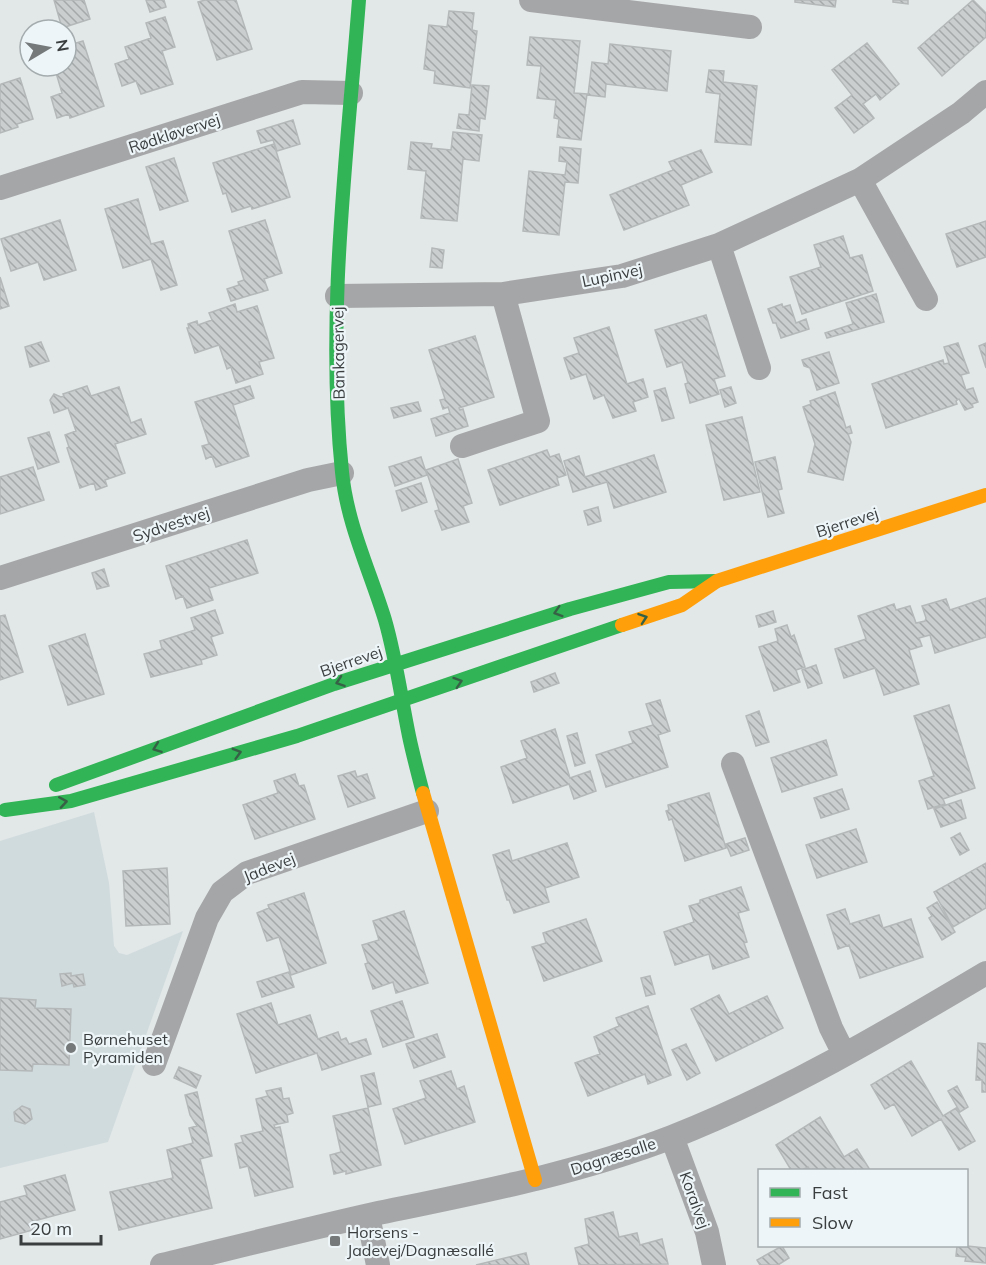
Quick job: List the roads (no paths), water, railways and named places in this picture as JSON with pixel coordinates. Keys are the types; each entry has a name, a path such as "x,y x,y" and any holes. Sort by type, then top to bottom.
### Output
{"street":[{"name":"Bankagervej","path":"359,0 337,296 336,357 342,473 350,518 385,621 403,699"},
{"path":"531,0 750,27"},
{"name":"Rødkløvervej","path":"0,188 302,92 351,93"},
{"name":"Lupinvej","path":"337,296 503,294 622,276 719,245 860,180 961,113 986,92"},
{"path":"860,180 926,299"},
{"path":"719,245 759,368"},
{"path":"462,446 538,421 503,294"},
{"name":"Sydvestvej","path":"0,578 308,480 342,473"},
{"name":"Bjerrevej","path":"3,811 71,801 297,736 682,604 717,581 986,495"},
{"name":"Bjerrevej","path":"3,811 65,781 396,663 570,609 669,582 717,581"},
{"path":"403,699 412,750 427,811 535,1180"},
{"path":"733,764 827,1017 844,1054"},
{"name":"Jadevej","path":"154,1064 207,918 222,892 247,873 427,811"},
{"name":"Dagnæsalle","path":"162,1265 368,1216 535,1180 595,1164 672,1137 756,1101 986,973"},
{"name":"Koralvej","path":"672,1137 707,1232 714,1265"},
{"path":"368,1216 378,1265"}],"place":[{"name":"Børnehuset Pyramiden","path":"71,1048"},
{"name":"Horsens - Jadevej/Dagnæsallé","path":"335,1241"}]}
